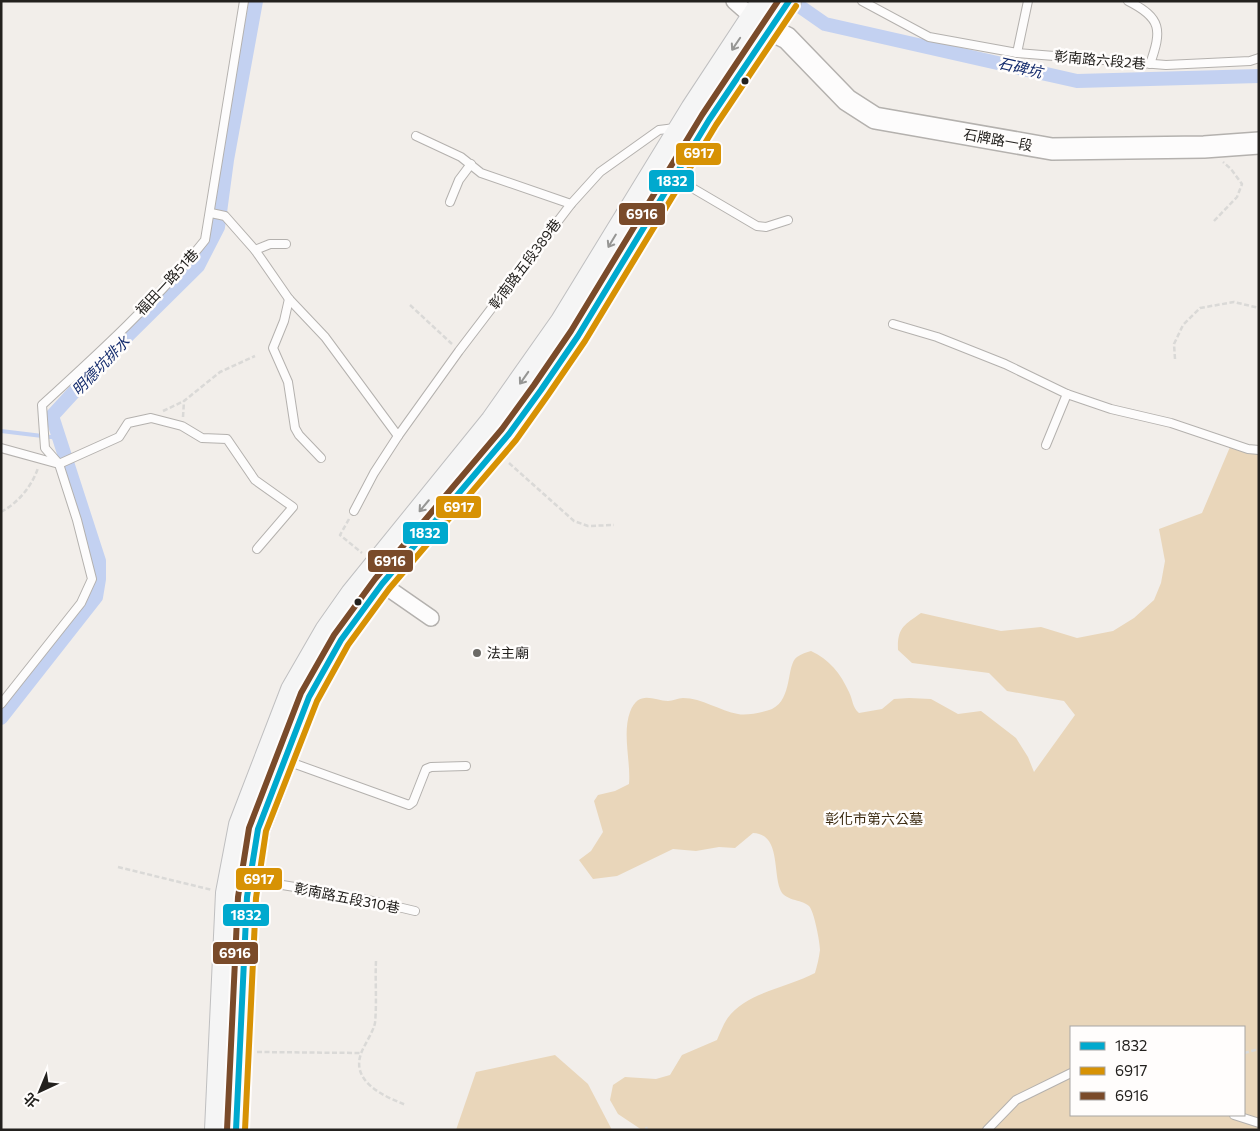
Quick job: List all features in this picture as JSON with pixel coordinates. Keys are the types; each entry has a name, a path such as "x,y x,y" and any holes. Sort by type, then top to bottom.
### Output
{"main road":[{"path":"236,1130 247,897 258,830 309,697 379,574 493,421 551,339 682,127 770,12"},
{"path":"218,1130 228,893 241,825 293,690 327,631 495,450 578,336 709,120 770,12"}],"street":[{"path":"734,1 770,12"},
{"name":"石牌路一段","path":"770,12 787,38 847,100 875,118 1052,149 1204,147 1259,143"},
{"path":"379,574 431,618"}],"lane":[{"name":"福田一路51巷","path":"1,704 81,603 92,579 61,463 45,448 42,405 82,370 180,271 205,240 213,214 244,1"},
{"name":"彰南路六段2巷","path":"862,1 928,37 1017,53 1150,64 1250,61 1259,58"},
{"path":"1017,53 1028,1"},
{"path":"1128,1 1146,10 1154,17 1159,40 1150,64"},
{"name":"彰南路五段389巷","path":"354,511 374,472 398,436 459,350 571,204 600,172 659,130 682,127"},
{"path":"416,136 461,157 481,173 571,204"},
{"path":"450,202 459,180 471,164"},
{"path":"674,178 757,226 766,227 788,220"},
{"path":"213,214 225,216 255,250 289,299 325,337 398,436"},
{"path":"255,250 270,244 286,244"},
{"path":"289,299 284,321 273,348 288,382 295,428 298,435 321,458"},
{"path":"892,324 937,337 1004,364 1067,394 1111,409 1170,423 1248,449 1259,450"},
{"path":"1046,446 1067,394"},
{"path":"1,448 61,463 118,437 128,423 151,418 182,426 202,438 227,439 255,480 293,507 257,549"},
{"path":"284,760 409,805 413,802 426,769 431,767 466,766"},
{"name":"彰南路五段310巷","path":"250,880 356,897 415,911"},
{"path":"987,1130 1016,1100 1070,1073"},
{"path":"1237,1116 1259,1123"}],"path":[{"path":"1204,147 1231,169 1242,184 1237,197 1214,221"},
{"path":"1175,360 1174,344 1183,325 1200,308 1234,302 1259,308"},
{"path":"410,305 459,350"},
{"path":"151,418 184,401 220,372 255,356"},
{"path":"182,426 184,401"},
{"path":"495,450 574,521 588,526 614,525"},
{"path":"1,512 10,507 34,482 42,459"},
{"path":"354,511 340,535 379,574"},
{"path":"118,867 187,885 228,893"},
{"path":"376,961 375,1024 361,1053 359,1071 364,1082 392,1100 406,1105"},
{"path":"1245,1053 1259,1049"},
{"path":"240,1052 361,1053"}],"green space":[{"name":"彰化市第六公墓","path":"1230,447 1259,454 1259,1130 642,1130 618,1114 610,1100 613,1085 625,1077 656,1079 670,1075 682,1055 717,1040 727,1019 744,1003 768,991 815,973 820,950 811,909 806,904 789,898 782,893 772,846 762,835 753,833 735,848 719,847 696,851 673,849 617,876 593,879 579,860 591,851 603,832 594,801 598,795 615,791 629,784 627,729 630,712 634,705 642,698 668,701 681,698 704,702 741,714 769,710 779,704 783,698 794,661 797,657 811,651 829,663 838,673 859,713 882,709 894,699 909,698 931,699 958,714 981,711 1016,738 1028,757 1034,772 1075,715 1064,701 1007,691 989,673 912,663 898,650 900,632 921,613 1001,631 1041,627 1077,638 1113,631 1134,618 1154,600 1161,583 1165,561 1159,529 1202,513"},
{"path":"555,1055 588,1084 612,1130 456,1130 476,1072"}],"waterway":[{"name":"明德坑排水","path":"1,718 96,597 99,561 52,416 106,357 198,266 218,227 227,160 256,1"},
{"name":"石碑坑","path":"792,1 825,24 1077,81 1259,76"},
{"path":"1,431 59,438"}],"transit line":[{"name":"6916","path":"227,1130 238,897 249,828 301,693 334,635 375,579 502,429 534,385 571,331 702,115 778,1"},
{"name":"1832","path":"236,1130 247,897 258,829 309,697 341,640 382,584 509,434 541,390 578,336 709,120 789,1"},
{"name":"6917","path":"245,1130 256,898 266,831 317,701 348,645 389,589 516,440 548,395 585,341 716,125 796,6"}],"place":[{"name":"法主廟","path":"477,653"}]}
